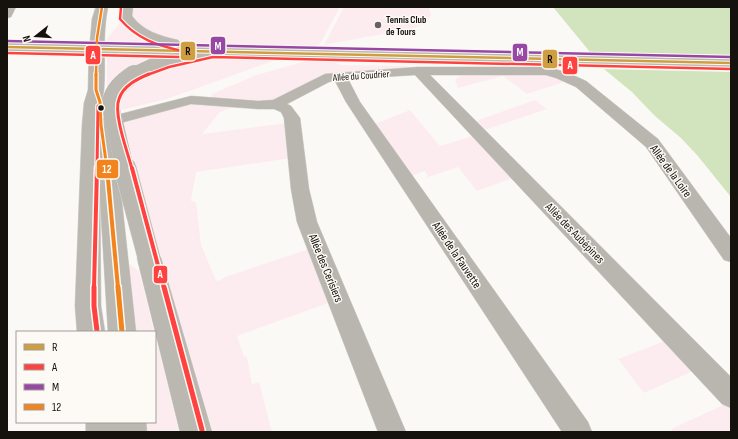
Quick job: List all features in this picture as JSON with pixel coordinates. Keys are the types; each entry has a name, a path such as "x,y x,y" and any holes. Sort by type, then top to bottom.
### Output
{"main road":[{"path":"102,7 99,19 97,43 96,90 92,103 96,124 108,165 122,331"},
{"path":"127,7 125,16 131,25 141,33 163,41 212,51"},
{"path":"7,46 731,63"},
{"path":"196,432 115,131 110,105 112,96 120,84 133,74 153,65 212,51"},
{"path":"91,331 88,306 96,124"}],"street":[{"path":"7,15 11,7"},
{"name":"Allée du Coudrier","path":"96,124 191,100 258,105 276,104 325,78 339,76 418,71 546,71 561,75 581,84"},
{"name":"Allée des Aubépines","path":"418,71 731,395"},
{"name":"Allée de la Fauvette","path":"339,76 353,102 578,432"},
{"name":"Allée de la Loire","path":"581,84 652,143 731,254"},
{"name":"Allée des Cerisiers","path":"276,104 286,109 292,118 300,189 307,222 392,432"}],"shaded area":[{"path":"132,7 340,7 320,44 167,99 122,110 107,85 107,39"},
{"name":"Tennis Club de Tours","path":"344,7 429,7 431,15 427,22 415,28 324,45"},
{"path":"553,7 731,7 731,197 697,155 681,138 655,116 632,92 604,69"},
{"path":"325,56 340,65 407,66 407,69 326,73 273,101 211,98 212,94 256,75"},
{"path":"468,74 552,75 564,82 527,94 503,76 458,88 455,80 458,77"},
{"path":"535,100 547,109 482,131 473,122"},
{"path":"193,104 235,106 220,112 202,134 287,123 292,158 196,172 191,201 196,202 201,245 216,280 219,281 225,277 312,248 334,301 237,336 244,356 247,357 252,384 259,382 272,432 213,432 120,122 179,106"},
{"path":"410,110 440,146 476,135 513,178 477,191 458,167 419,180 428,176 425,171 411,176 375,124"},
{"path":"127,262 139,271 154,331 132,331"},
{"path":"156,338 179,432 144,432 143,423 156,423"},
{"path":"670,339 698,369 644,393 618,359"},
{"path":"730,402 731,432 673,432 671,429"}],"pier":[{"path":"587,52 731,55 731,72 601,69"}],"transit line":[{"name":"12","path":"102,7 97,38 96,90 100,98 101,125 111,203 122,331"},
{"name":"A","path":"121,7 120,19 140,37 165,47 183,51"},
{"name":"M","path":"7,41 731,57"},
{"name":"R","path":"7,47 731,63"},
{"name":"A","path":"7,53 179,57"},
{"name":"A","path":"202,430 117,113 118,99 126,88 138,79 152,72 169,67 213,57 731,69"},
{"name":"A","path":"97,331 94,306 98,106"}],"place":[{"name":"Tennis Club de Tours","path":"378,25"}]}
